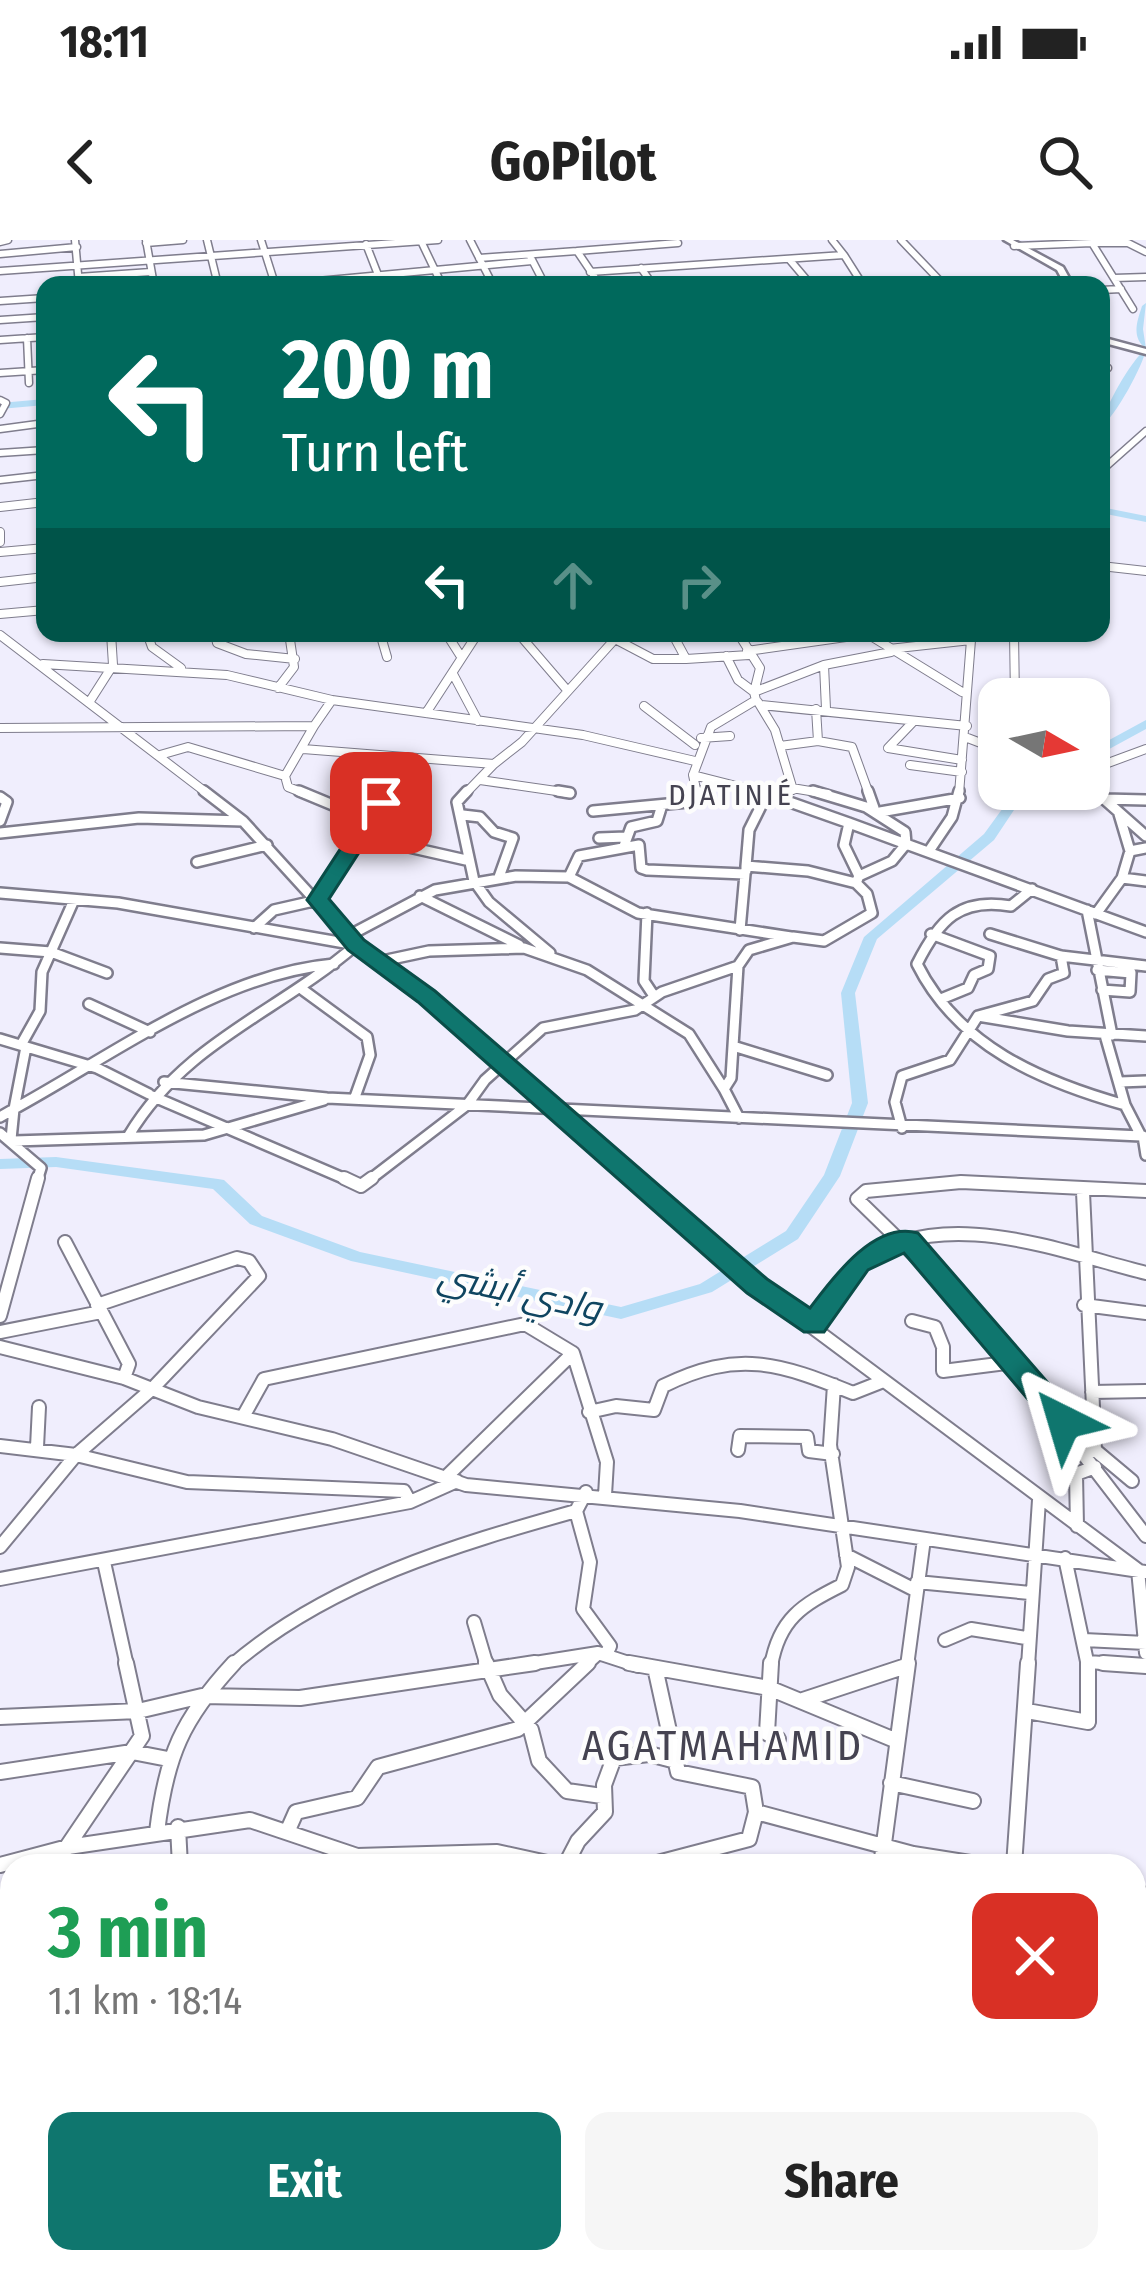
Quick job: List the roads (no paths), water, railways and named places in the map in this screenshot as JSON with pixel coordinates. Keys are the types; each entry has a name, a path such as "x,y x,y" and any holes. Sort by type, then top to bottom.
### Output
{"highway":[{"path":"1010,243 1060,276"},
{"path":"1110,343 1146,354"}],"street":[{"path":"152,276 146,241 183,240"},
{"path":"207,240 216,276"},
{"path":"261,240 272,276"},
{"path":"0,272 438,240"},
{"path":"470,240 488,276"},
{"path":"832,240 857,276"},
{"path":"901,240 935,276"},
{"path":"421,241 438,276"},
{"path":"339,276 677,242 694,265"},
{"path":"365,243 378,276"},
{"path":"1010,243 1128,243 1146,252"},
{"path":"1092,243 1133,309"},
{"path":"0,254 76,244 78,276"},
{"path":"577,251 593,276"},
{"path":"590,272 844,255"},
{"path":"531,258 540,276"},
{"path":"789,259 803,276"},
{"path":"742,262 752,276"},
{"path":"641,268 647,276"},
{"path":"25,270 25,299"},
{"path":"119,276 151,272"},
{"path":"1114,278 1146,278"},
{"path":"1110,290 1120,289"},
{"path":"0,301 36,298"},
{"path":"0,320 36,318"},
{"path":"27,338 29,382"},
{"path":"0,340 36,338"},
{"path":"0,374 36,371"},
{"path":"0,400 5,404 0,414"},
{"path":"0,429 36,424"},
{"path":"1110,463 1146,431"},
{"path":"0,453 36,451"},
{"path":"0,480 36,476"},
{"path":"0,507 36,503"},
{"path":"0,532 0,542"},
{"path":"0,552 36,549"},
{"path":"1110,564 1146,571"},
{"path":"0,582 36,579"},
{"path":"0,614 36,611"},
{"path":"0,635 243,821 353,940 757,1286 814,1324 881,1382 1039,1500 1142,1571"},
{"path":"90,701 113,665 112,642"},
{"path":"150,642 183,670"},
{"path":"217,642 246,654 295,659"},
{"path":"278,688 295,659 292,642"},
{"path":"383,642 387,657"},
{"path":"452,642 460,655"},
{"path":"426,713 471,642"},
{"path":"526,642 567,690"},
{"path":"562,962 489,902 474,881 466,860 458,798 533,727 608,642"},
{"path":"625,642 653,659 726,656 813,642"},
{"path":"676,642 686,659"},
{"path":"742,642 760,668 757,699"},
{"path":"878,642 962,692"},
{"path":"593,811 700,806 693,775 698,741 757,699 824,665 939,642"},
{"path":"933,852 960,798 966,731 962,692 970,642"},
{"path":"1014,642 1015,678"},
{"path":"0,648 13,646"},
{"path":"726,656 738,680 757,699 801,806"},
{"path":"40,664 183,670 332,700 533,727 695,761"},
{"path":"818,741 824,665"},
{"path":"453,674 478,721"},
{"path":"757,699 966,731 978,738"},
{"path":"332,700 285,776 287,787 369,820"},
{"path":"644,706 698,741 730,736"},
{"path":"0,728 184,723 314,726"},
{"path":"184,723 173,742 285,776"},
{"path":"912,723 888,748 962,766"},
{"path":"780,746 818,741 852,747 877,810"},
{"path":"160,755 188,747"},
{"path":"303,749 494,764"},
{"path":"1110,766 1146,749"},
{"path":"254,928 274,910 318,900 408,759"},
{"path":"910,765 962,766"},
{"path":"693,775 801,806 1146,932"},
{"path":"480,780 570,793"},
{"path":"792,788 840,795 877,810 905,832 907,844"},
{"path":"740,930 749,830 766,794"},
{"path":"0,797 7,802 0,821"},
{"path":"877,810 960,798"},
{"path":"1110,799 1146,800"},
{"path":"625,842 631,827 657,821 662,805"},
{"path":"1110,805 1146,836"},
{"path":"1118,812 1130,851 1122,878 1092,912 1094,957 1125,1105 1143,1136 1146,1155"},
{"path":"463,815 480,817 494,832 513,838 499,877"},
{"path":"0,833 139,818 243,821"},
{"path":"129,1136 151,1095 224,1032 303,990 353,940 419,896 499,877 568,877 620,905 647,913 824,941 872,913 844,845 849,824"},
{"path":"359,836 466,860"},
{"path":"599,838 639,845 641,868 646,871 808,871 858,879 892,861 907,844"},
{"path":"568,877 579,856 625,842"},
{"path":"196,862 267,845"},
{"path":"1130,851 1146,848"},
{"path":"1122,878 1146,881"},
{"path":"1032,889 1012,906 983,899 948,914 931,934 917,964 924,982 941,999 955,1025 1060,1084 1125,1105"},
{"path":"0,893 353,940"},
{"path":"419,896 524,948 650,1000 688,1034 739,1118"},
{"path":"8,1138 23,1046 41,1006 39,980 74,900"},
{"path":"607,916 620,905"},
{"path":"647,913 644,981 650,1000"},
{"path":"931,934 990,956 988,969 974,975 968,988 941,999"},
{"path":"990,934 1061,956 1146,967"},
{"path":"724,1090 731,1078 738,966 749,950 793,937"},
{"path":"0,948 51,952 107,973"},
{"path":"382,962 429,951 524,948"},
{"path":"902,1127 896,1083 950,1060 964,1030 978,1016 1033,1000 1048,979 1064,973 1061,956"},
{"path":"0,1117 98,1068 150,1032 275,974 334,964"},
{"path":"0,1040 98,1068 361,1186 467,1105 502,1063 543,1028 650,1000 738,966"},
{"path":"1097,970 1131,973 1130,992 1102,990"},
{"path":"303,990 340,1012 358,1035 367,1037 370,1055 355,1097"},
{"path":"88,1004 150,1032"},
{"path":"978,1016 1146,1036"},
{"path":"733,1046 827,1075"},
{"path":"1120,1082 1146,1081"},
{"path":"164,1082 327,1098 555,1111 1143,1136"},
{"path":"8,1138 188,1136 327,1098"},
{"path":"0,1316 41,1168 8,1138"},
{"path":"1132,1481 1092,1452 908,1240 857,1198 866,1191 961,1181 1083,1192 1146,1191"},
{"path":"1083,1192 1092,1452 1095,1467 1146,1536"},
{"path":"814,1324 858,1263 919,1234 959,1235 1146,1273"},
{"path":"65,1242 129,1364 124,1378"},
{"path":"0,1331 99,1309 224,1260 237,1258 254,1265 259,1276 153,1388 76,1454 0,1547"},
{"path":"1084,1304 1146,1313"},
{"path":"912,1322 935,1327 943,1347 943,1371 983,1370 1014,1362"},
{"path":"244,1415 264,1379 519,1325 573,1353 607,1462 605,1495"},
{"path":"0,1347 124,1378 198,1408 244,1415 452,1478 841,1526 1142,1571"},
{"path":"0,1579 438,1494 486,1434 555,1378 573,1353"},
{"path":"590,1412 616,1406 654,1410 663,1386 700,1366 764,1358 857,1394 881,1382"},
{"path":"778,1739 767,1733 780,1627 805,1602 842,1585 846,1555 825,1419 834,1385"},
{"path":"1092,1392 1146,1391"},
{"path":"37,1447 39,1407"},
{"path":"738,1450 740,1436 807,1437 809,1451 833,1454"},
{"path":"0,1446 76,1454 166,1480 404,1491 410,1502"},
{"path":"1077,1526 1076,1474 1095,1467"},
{"path":"157,1832 168,1759 202,1696 226,1672 345,1587 575,1511 586,1492"},
{"path":"1014,1854 1039,1500"},
{"path":"288,1830 296,1813 357,1798 378,1767 526,1723 610,1646 583,1615 581,1596 591,1568 575,1511"},
{"path":"882,1854 924,1538"},
{"path":"846,1555 916,1586 1030,1593"},
{"path":"1027,1711 1088,1722 1088,1662 1065,1558"},
{"path":"62,1854 142,1736 104,1562"},
{"path":"1142,1571 1146,1653"},
{"path":"474,1622 488,1671 500,1695 526,1723 539,1761 558,1785 577,1795 602,1796"},
{"path":"945,1640 971,1629 1026,1638"},
{"path":"1084,1640 1145,1643"},
{"path":"0,1717 137,1712 202,1696 300,1697 602,1654 656,1672 769,1688 897,1742"},
{"path":"1088,1662 1146,1666"},
{"path":"802,1700 829,1687 906,1666"},
{"path":"656,1672 679,1774 752,1787 756,1812 749,1839 692,1854"},
{"path":"0,1772 132,1752 168,1759"},
{"path":"566,1854 602,1818 602,1796 614,1758 649,1754 676,1761"},
{"path":"891,1783 973,1801"},
{"path":"756,1812 914,1854"},
{"path":"39,1854 178,1827 250,1820 288,1830 342,1854"},
{"path":"178,1827 179,1854"},
{"path":"451,1854 489,1854"}],"waterway":[{"name":"وادي أبشي","path":"1146,306 1139,329 1146,346"},
{"name":"وادي أبشي","path":"1110,414 1132,368 1146,352"},
{"path":"0,406 36,403"},
{"name":"وادي أبشي","path":"1110,512 1146,519"},
{"name":"وادي أبشي","path":"1110,744 1146,724"},
{"name":"وادي أبشي","path":"0,1164 56,1162 218,1184 256,1220 357,1257 621,1313 706,1288 792,1235 832,1176 860,1103 848,993 871,937 989,837 1008,810"}],"district":[{"name":"DJATINIÉ","path":"731,795"},
{"name":"AGATMAHAMID","path":"723,1745"}]}
